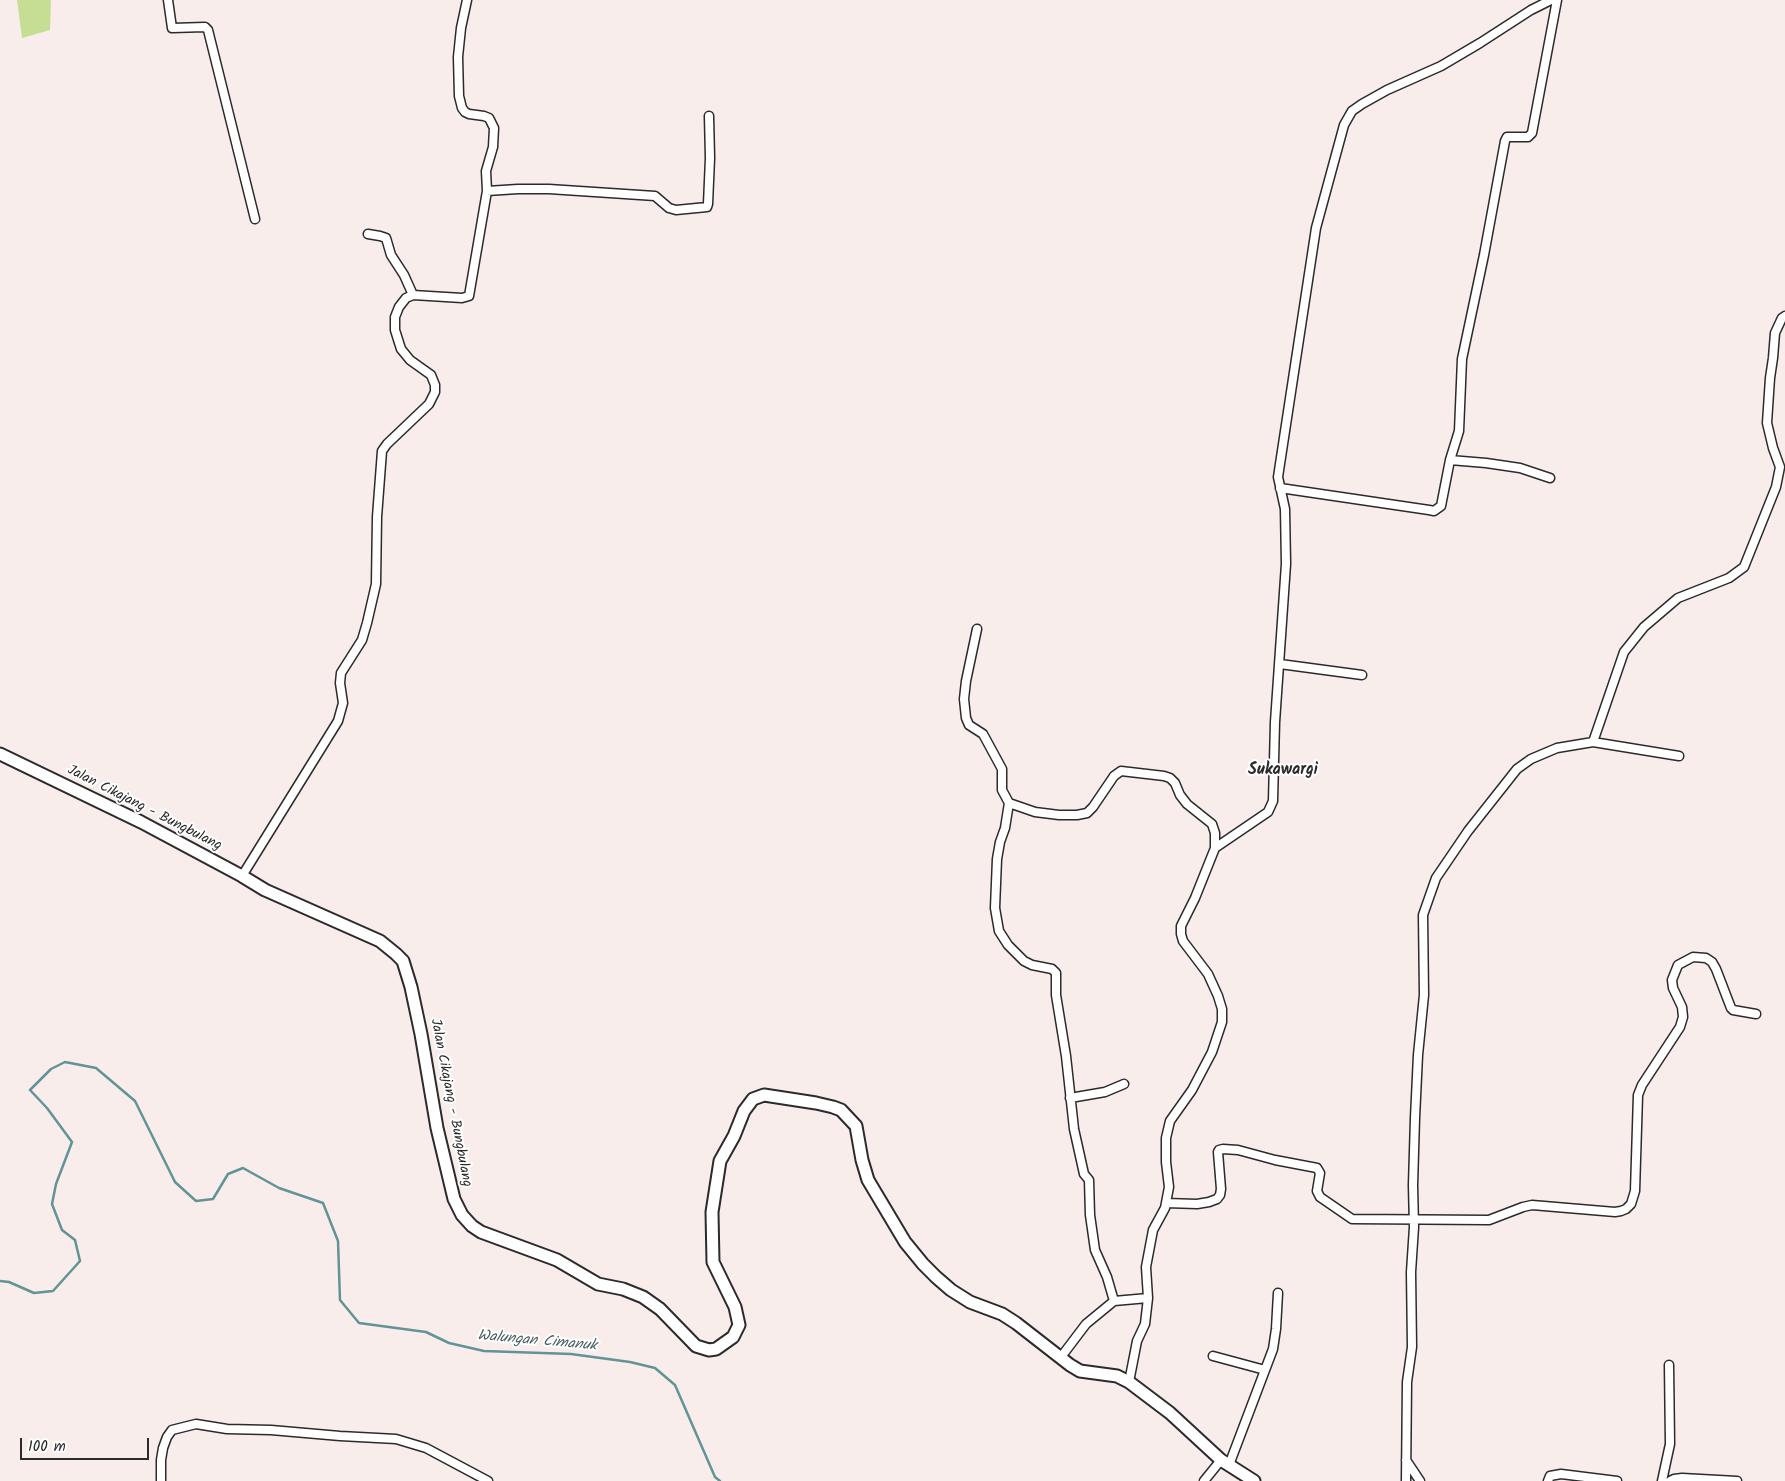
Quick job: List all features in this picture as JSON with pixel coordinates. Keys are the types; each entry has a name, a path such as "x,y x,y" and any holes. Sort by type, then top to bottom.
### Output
{"main road":[{"name":"Jalan Cikajang - Bungbulang","path":"0,754 141,822 265,890 380,941 396,954 403,962 411,987 437,1128 457,1207 466,1221 481,1232 556,1260 593,1282 643,1296 660,1309 689,1341 703,1349 716,1349 728,1342 739,1325 735,1307 713,1262 712,1212 720,1162 734,1136 744,1111 753,1099 764,1095 803,1101 841,1110 856,1126 862,1160 868,1180 905,1242 923,1264 951,1290 970,1302 1002,1314 1080,1371 1117,1376 1129,1382 1170,1412 1225,1463 1254,1481"}],"street":[{"path":"168,0 172,28 205,27 208,30 255,218"},
{"path":"242,876 341,714 343,704 340,683 341,673 362,640 376,584 377,518 382,451 429,404 434,392 435,385 431,375 410,360 400,349 395,317 399,307 406,298 413,295 462,298 469,296 487,191 486,171 493,147 494,128 489,118 465,112 459,96 458,57 467,0"},
{"path":"1215,848 1268,812 1273,800 1275,722 1286,564 1284,509 1278,478 1316,228 1344,125 1352,111 1362,104 1387,90 1441,66 1531,10 1551,0"},
{"path":"1280,488 1434,511 1441,506 1450,460 1459,431 1462,359 1484,255 1504,141 1507,137 1528,137 1532,133 1557,0"},
{"path":"487,191 549,189 655,196 669,208 676,210 707,207 710,158 709,116"},
{"path":"368,234 386,238 391,255 404,274 413,295"},
{"path":"1593,742 1624,652 1644,627 1678,598 1729,578 1744,567 1776,488 1780,468 1772,448 1767,423 1775,333 1782,318 1785,316"},
{"path":"1450,460 1520,468 1550,478"},
{"path":"977,629 966,681 964,699 966,718 968,725 983,734 1002,769 1002,790 1009,803 997,860 994,908 996,920 1002,938 1017,955 1032,965 1052,969 1056,973 1056,995 1066,1056 1070,1098 1079,1154 1084,1174 1089,1180 1093,1243 1114,1301"},
{"path":"1280,664 1362,675"},
{"path":"1406,1481 1407,1382 1412,1347 1411,1272 1414,1220 1412,1185 1418,1055 1424,995 1423,915 1436,878 1468,831 1517,769 1530,759 1556,748 1593,742 1679,756"},
{"path":"1009,803 1035,812 1077,815 1087,813 1114,776 1122,771 1164,776 1170,778 1175,783 1180,795 1187,804 1212,824 1216,833 1215,848 1196,898 1181,926 1181,934 1183,941 1208,974 1222,1009 1222,1022 1212,1052 1192,1090 1170,1121 1166,1138 1169,1187 1165,1208 1153,1230 1146,1268 1148,1298 1145,1324 1137,1341 1129,1382"},
{"path":"1166,1203 1197,1204 1217,1199 1221,1189 1219,1150 1238,1150 1275,1160 1317,1168 1320,1173 1317,1191 1320,1197 1352,1219 1489,1220 1532,1205 1615,1212 1626,1209 1636,1191 1637,1182 1638,1095 1642,1085 1680,1027 1683,1017 1682,1007 1673,988 1672,980 1678,965 1693,957 1706,958 1712,962 1716,969 1731,1008 1756,1014"},
{"path":"1070,1098 1105,1092 1124,1084"},
{"path":"1204,1481 1225,1463 1266,1370 1275,1339 1278,1293"},
{"path":"1061,1358 1086,1324 1114,1301 1148,1298"},
{"path":"1213,1356 1266,1370"},
{"path":"1662,1481 1670,1444 1669,1365"},
{"path":"162,1481 161,1460 167,1437 172,1430 196,1424 227,1429 271,1430 396,1439 426,1448 488,1481"},
{"path":"1406,1460 1420,1481"},
{"path":"1548,1481 1550,1476 1561,1474 1617,1481"},
{"path":"1670,1481 1682,1478 1737,1481"}],"green space":[{"path":"17,0 51,0 50,30 22,38"}],"waterway":[{"name":"Walungan Cimanuk","path":"0,1281 9,1282 34,1293 53,1291 80,1261 75,1240 62,1230 52,1204 56,1184 72,1142 47,1108 30,1090 51,1069 65,1062 96,1068 135,1101 175,1182 196,1201 213,1199 228,1174 243,1168 279,1188 323,1203 338,1241 340,1300 359,1323 426,1332 449,1343 484,1351 571,1354 630,1362 655,1368 675,1385 715,1477 720,1481"}],"district":[{"name":"Sukawargi","path":"1283,771"}]}
